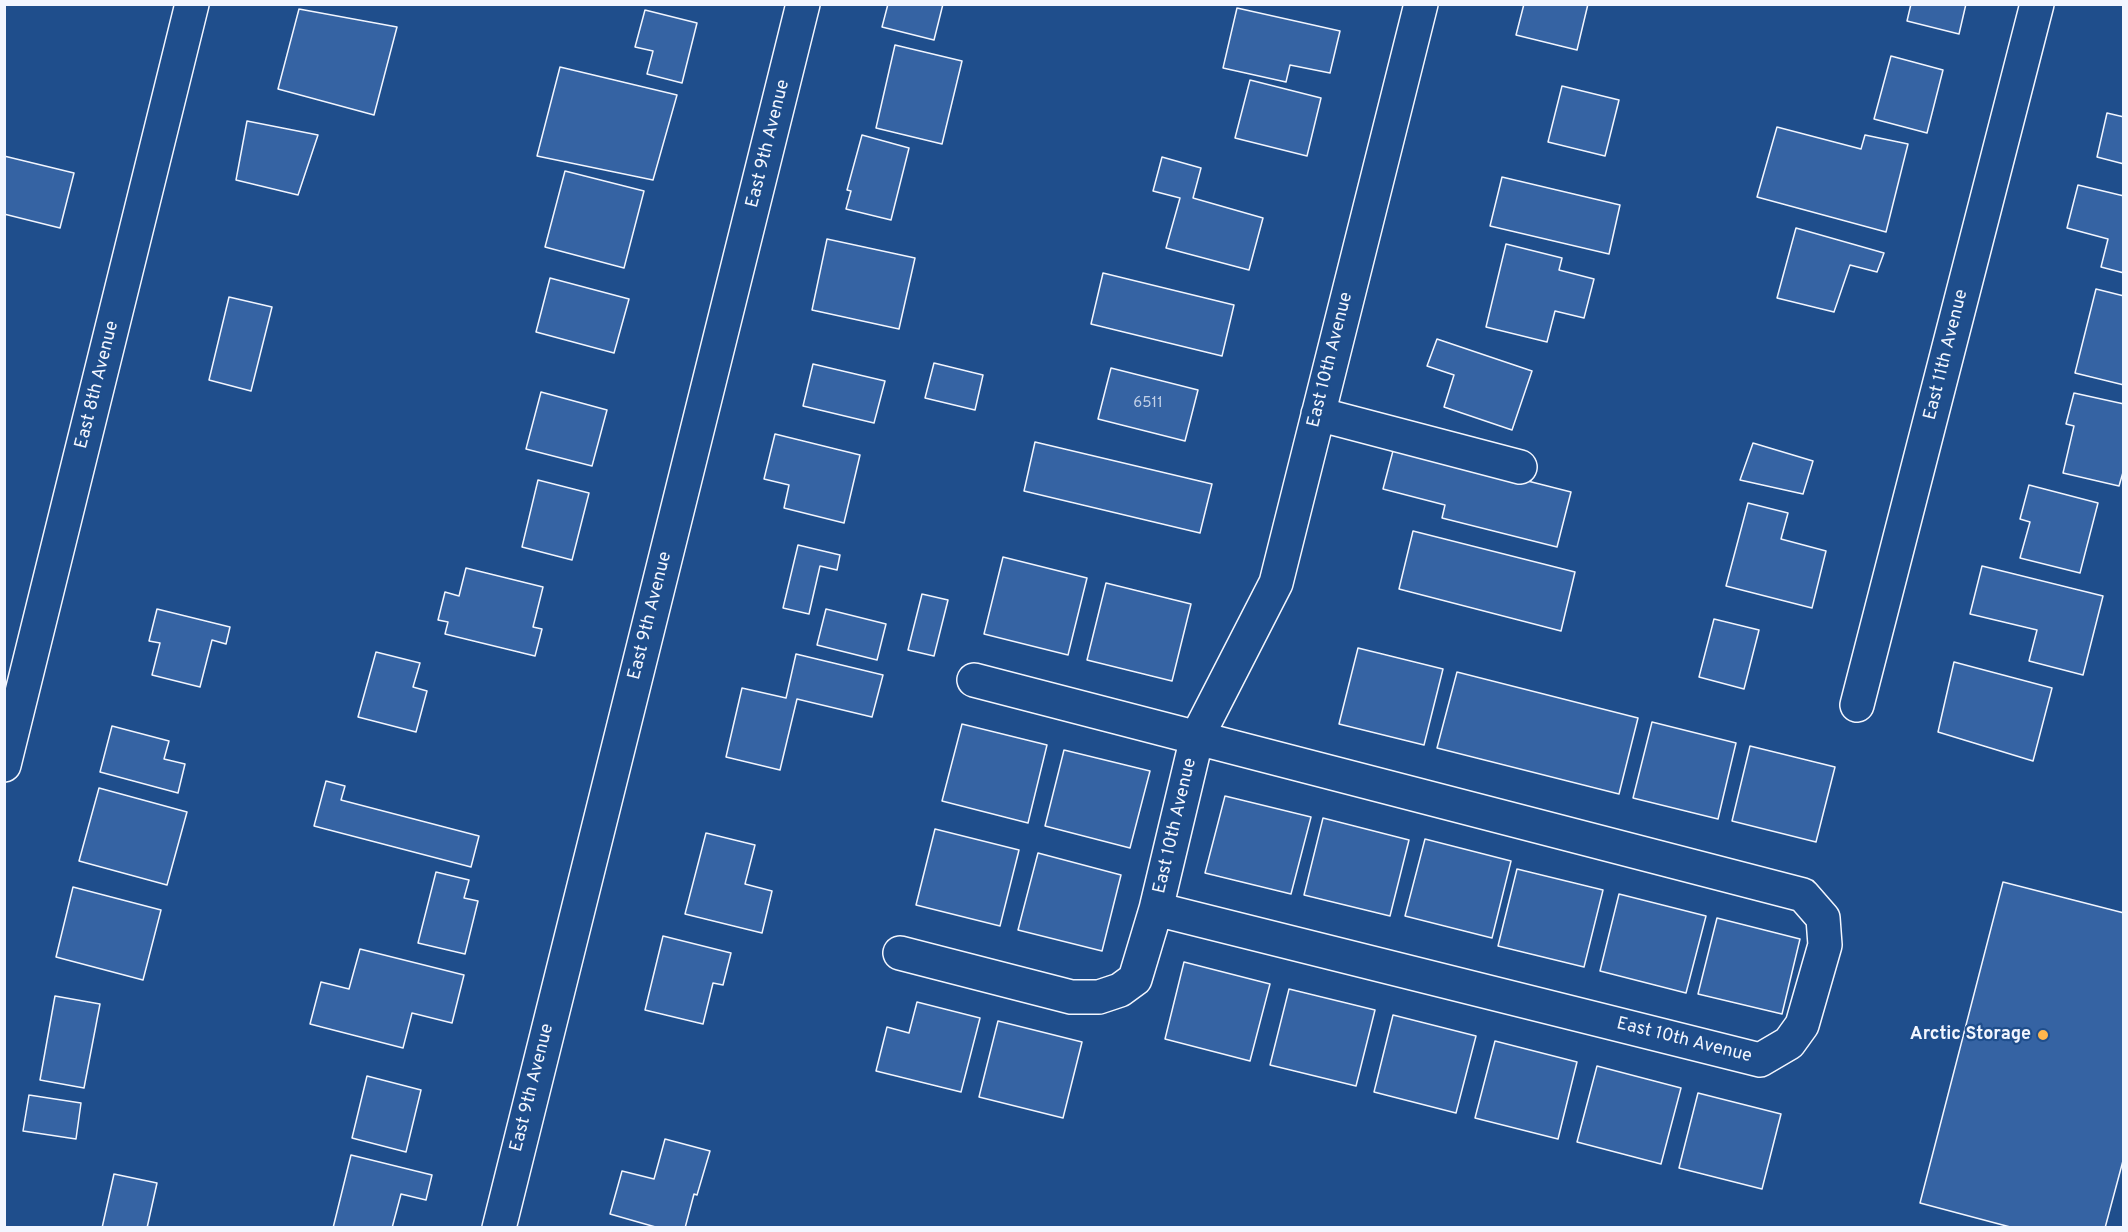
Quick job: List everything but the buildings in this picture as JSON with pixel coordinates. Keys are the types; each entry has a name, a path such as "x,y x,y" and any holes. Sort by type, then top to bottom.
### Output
{"street":[{"name":"East 8th Avenue","path":"4,765 192,4"},
{"name":"East 9th Avenue","path":"499,1227 803,4"},
{"name":"East 10th Avenue","path":"974,680 1197,737 1803,895 1823,918 1825,945 1802,1025 1789,1043 1760,1060 1156,909 1197,737 1276,583 1421,4"},
{"name":"East 11th Avenue","path":"1857,705 2037,4"},
{"path":"1318,414 1520,467"},
{"path":"900,953 1071,997 1099,997 1120,990 1135,979 1156,909"}],"place":[{"name":"Arctic Storage","path":"2043,1035"}]}
